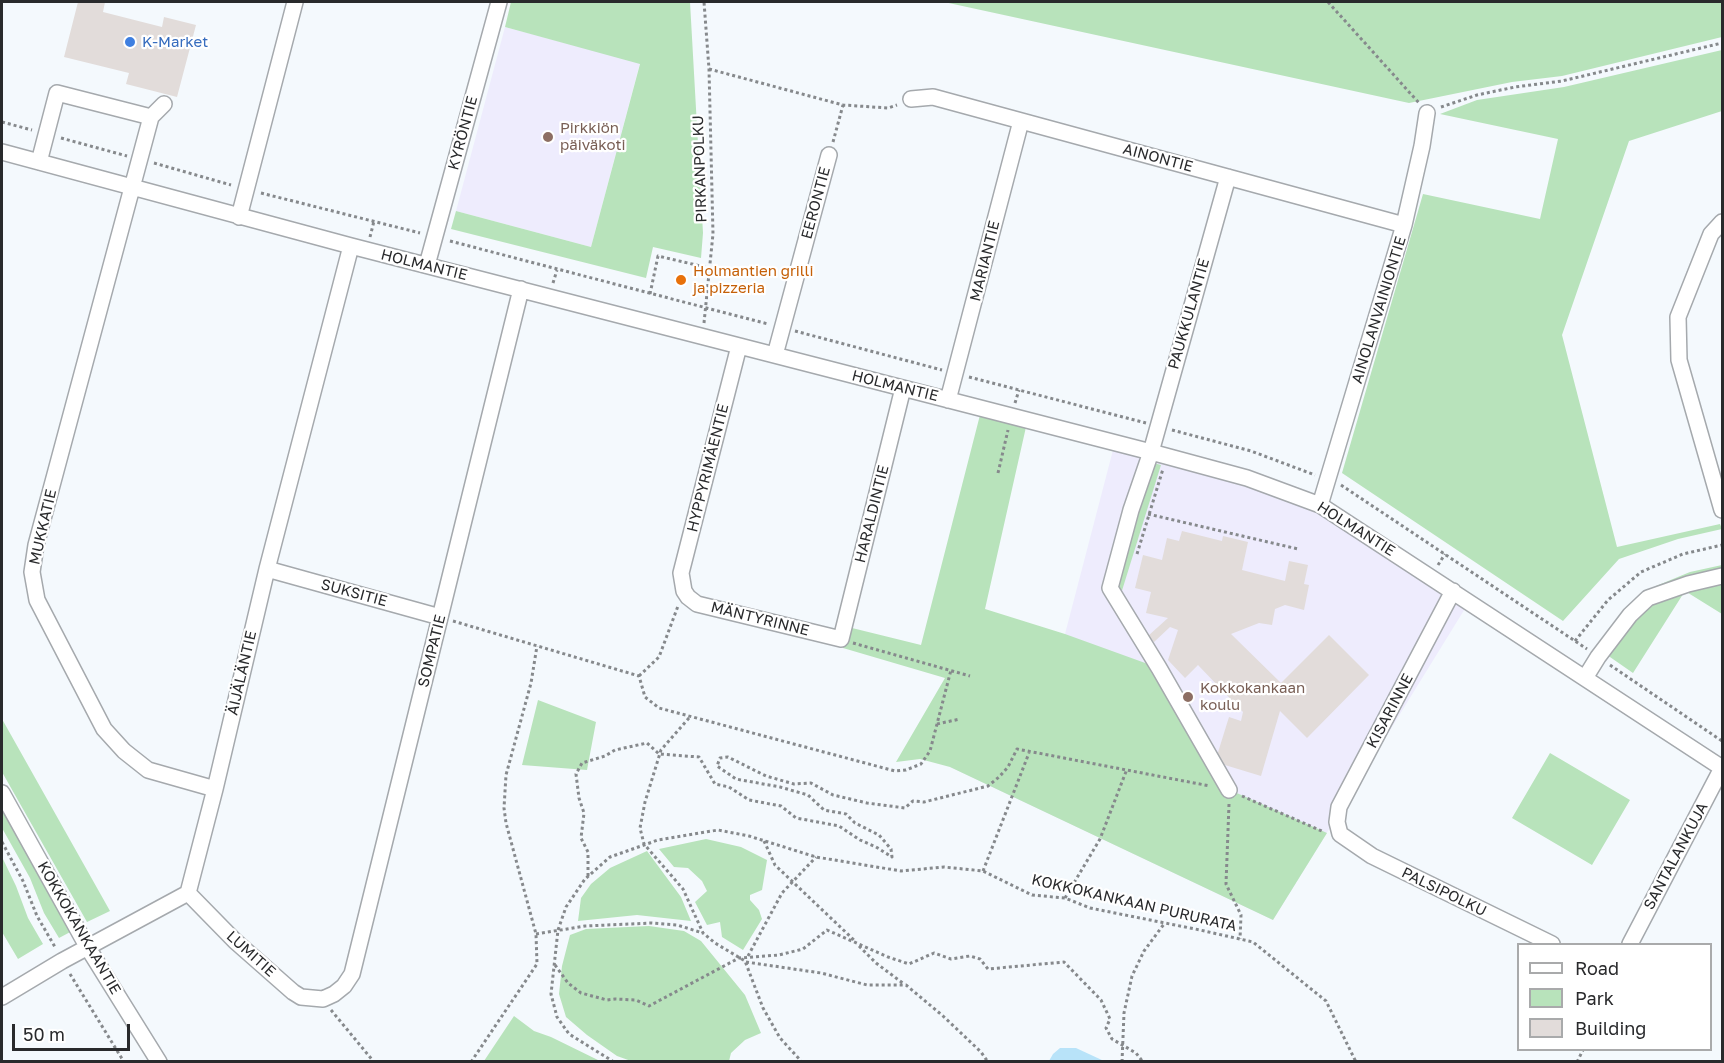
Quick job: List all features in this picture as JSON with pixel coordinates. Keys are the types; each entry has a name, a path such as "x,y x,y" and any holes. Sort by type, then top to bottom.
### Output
{"street":[{"path":"239,217 296,2"},
{"name":"KYRÖNTIE","path":"427,265 499,2"},
{"path":"39,162 57,93 151,117 164,104"},
{"name":"AINONTIE","path":"911,99 933,98 1404,225"},
{"name":"AINOLANVAINIONTIE","path":"1320,505 1404,225 1427,113"},
{"name":"MUKKATIE","path":"151,117 36,546 32,572 37,600 104,729 124,751 148,770 215,789"},
{"name":"MARIANTIE","path":"948,399 1021,121"},
{"name":"HOLMANTIE","path":"2,152 239,217 1247,478 1320,505 1722,768"},
{"name":"EERONTIE","path":"775,355 829,155"},
{"name":"PAUKKULANTIE","path":"1228,177 1151,452 1131,510 1110,588 1160,668 1230,790"},
{"path":"1722,222 1711,234 1678,317 1679,360 1722,510"},
{"name":"ÄIJÄLÄNTIE","path":"188,893 267,569 351,246"},
{"name":"SOMPATIE","path":"323,999 344,986 352,974 521,289"},
{"name":"HYPPYRIMÄENTIE","path":"684,591 681,573 739,346"},
{"name":"HARALDINTIE","path":"841,639 903,388"},
{"name":"SUKSITIE","path":"267,569 440,617"},
{"path":"1586,678 1598,657 1630,615 1648,598 1688,584 1722,576"},
{"name":"MÄNTYRINNE","path":"684,591 697,604 841,639"},
{"name":"KISARINNE","path":"1340,834 1339,807 1453,591"},
{"name":"SANTALANKUJA","path":"1631,943 1722,768"},
{"name":"KOKKOKANKAANTIE","path":"2,793 88,948 159,1062"},
{"name":"PALSIPOLKU","path":"1340,834 1372,856 1548,943"},
{"path":"2,997 188,893"},
{"name":"LUMITIE","path":"188,893 235,941 292,992 301,997 323,999"}],"path":[{"name":"PIRKANPOLKU","path":"703,336 713,234 709,69 704,2"},
{"path":"1328,2 1427,113 1477,95 1562,81 1722,44"},
{"path":"709,69 843,105 888,108 911,99"},
{"path":"829,155 843,105"},
{"path":"650,294 658,256 710,268"},
{"path":"998,473 1012,416"},
{"path":"1135,559 1174,431"},
{"path":"1131,510 1298,549"},
{"path":"1575,641 1608,600 1641,572 1683,554 1722,545"},
{"path":"639,676 659,657 684,591"},
{"path":"440,617 639,676"},
{"path":"841,639 970,676"},
{"path":"471,1062 537,964 536,934 506,824 504,808 506,775 531,682 537,646"},
{"path":"639,676 645,697 659,708 895,771 906,770 921,764 930,751 951,670"},
{"path":"690,717 659,754 640,828 644,844 683,889 703,933"},
{"path":"937,724 960,719"},
{"path":"588,876 588,852 581,838 584,813 579,798 576,774 582,763 605,756 615,750 647,743 659,754 699,757 715,784 729,788 749,800 781,806 796,819 839,826 892,857 891,849 879,836 855,823 846,814 824,810 808,795 736,779 717,766 720,758 728,757 766,776 794,784 811,783 833,795 867,803 905,808 913,801 924,802 988,786 1008,767 1017,750 1230,790 1327,833 1340,834"},
{"path":"983,871 1029,753"},
{"path":"1065,898 1100,839 1127,769"},
{"path":"1230,790 1226,884 1241,915 1240,939"},
{"name":"KOKKOKANKAAN PURURATA","path":"614,1062 569,1034 557,1017 551,994 558,930 566,907 588,876 610,857 644,844 717,830 816,857 901,871 944,867 983,871 1032,895 1065,898 1090,908 1253,942 1326,1001 1356,1062"},
{"path":"764,841 775,865 792,882 876,963 943,1016 981,1052 988,1062"},
{"path":"802,1062 780,1038 763,1008 745,962 782,893 816,857"},
{"path":"536,934 585,926 652,923 677,925 703,933 745,962 820,973 867,985 906,985"},
{"path":"1122,1062 1124,1013 1132,976 1144,951 1165,923"},
{"path":"554,963 568,983 581,993 607,1000 636,1000 650,1006 739,958 779,955 803,949 827,930 909,964 934,953 951,959 970,956 980,959 988,969 1064,962 1101,1000 1110,1018 1106,1028 1112,1039 1136,1053 1143,1062"},
{"path":"323,999 374,1062"}],"shaded area":[{"name":"Pirkkiön päiväkoti","path":"505,27 640,63 591,247 456,211"},
{"name":"Kokkokankaan koulu","path":"1113,450 1243,485 1317,509 1466,607 1273,920 950,767 1065,634"}],"green space":[{"path":"511,2 690,2 703,233 701,258 653,247 646,278 451,229 456,211 591,247 640,64 505,27"},
{"path":"944,2 1722,2 1722,37 1562,76 1512,82 1409,103"},
{"path":"1722,50 1722,111 1629,141 1562,335 1617,547 1720,524 1722,529 1678,539 1619,559 1563,621 1342,473 1423,194 1540,219 1558,139 1440,114 1477,100 1564,87"},
{"path":"980,415 1026,427 985,609 1065,634 1159,668 1230,790 1327,833 1273,920 950,767 920,759 896,762 945,678 843,648 848,627 921,645"},
{"path":"1150,462 1161,465 1120,597 1114,587"},
{"path":"1722,565 1722,614 1685,591 1633,673 1597,648 1627,612 1656,586 1690,572"},
{"path":"538,700 596,722 587,770 522,765"},
{"path":"2,719 110,911 87,922 2,772"},
{"path":"1550,753 1630,800 1592,865 1512,818"},
{"path":"2,804 74,930 59,938 44,913 30,878 2,828"},
{"path":"706,839 741,847 767,860 762,890 750,895 750,900 759,910 762,919 743,950 722,937 720,922 707,925 695,902 707,891 702,881 688,868 674,867 659,849"},
{"path":"647,851 681,897 691,921 637,915 578,921 581,898 591,884 610,868"},
{"path":"2,857 28,918 43,944 18,959 2,932"},
{"path":"649,926 684,931 701,941 745,995 761,1033 745,1040 731,1053 729,1061 631,1061 617,1056 566,1017 559,994 562,966 570,935 586,929"},
{"path":"514,1016 534,1031 600,1061 484,1061"}],"water":[{"path":"1060,1048 1076,1048 1104,1061 1049,1061"}],"building":[{"name":"K-Market","path":"78,2 105,2 103,12 162,27 164,17 196,25 177,97 126,84 129,73 64,57"},
{"path":"1182,531 1222,541 1223,536 1248,542 1242,570 1285,581 1289,561 1308,565 1304,584 1309,585 1304,610 1285,605 1275,609 1272,625 1259,623 1231,634 1281,683 1329,635 1369,675 1307,738 1280,711 1261,776 1215,762 1229,717 1241,721 1243,712 1198,665 1185,678 1168,660 1178,630 1170,627 1154,642 1148,636 1168,618 1146,613 1151,592 1135,588 1143,555 1162,560 1167,538 1179,541"}],"place":[{"name":"K-Market","path":"130,42"},
{"name":"Pirkkiön päiväkoti","path":"548,137"},
{"name":"Holmantien grilli ja pizzeria","path":"681,280"},
{"name":"Kokkokankaan koulu","path":"1188,697"}]}
